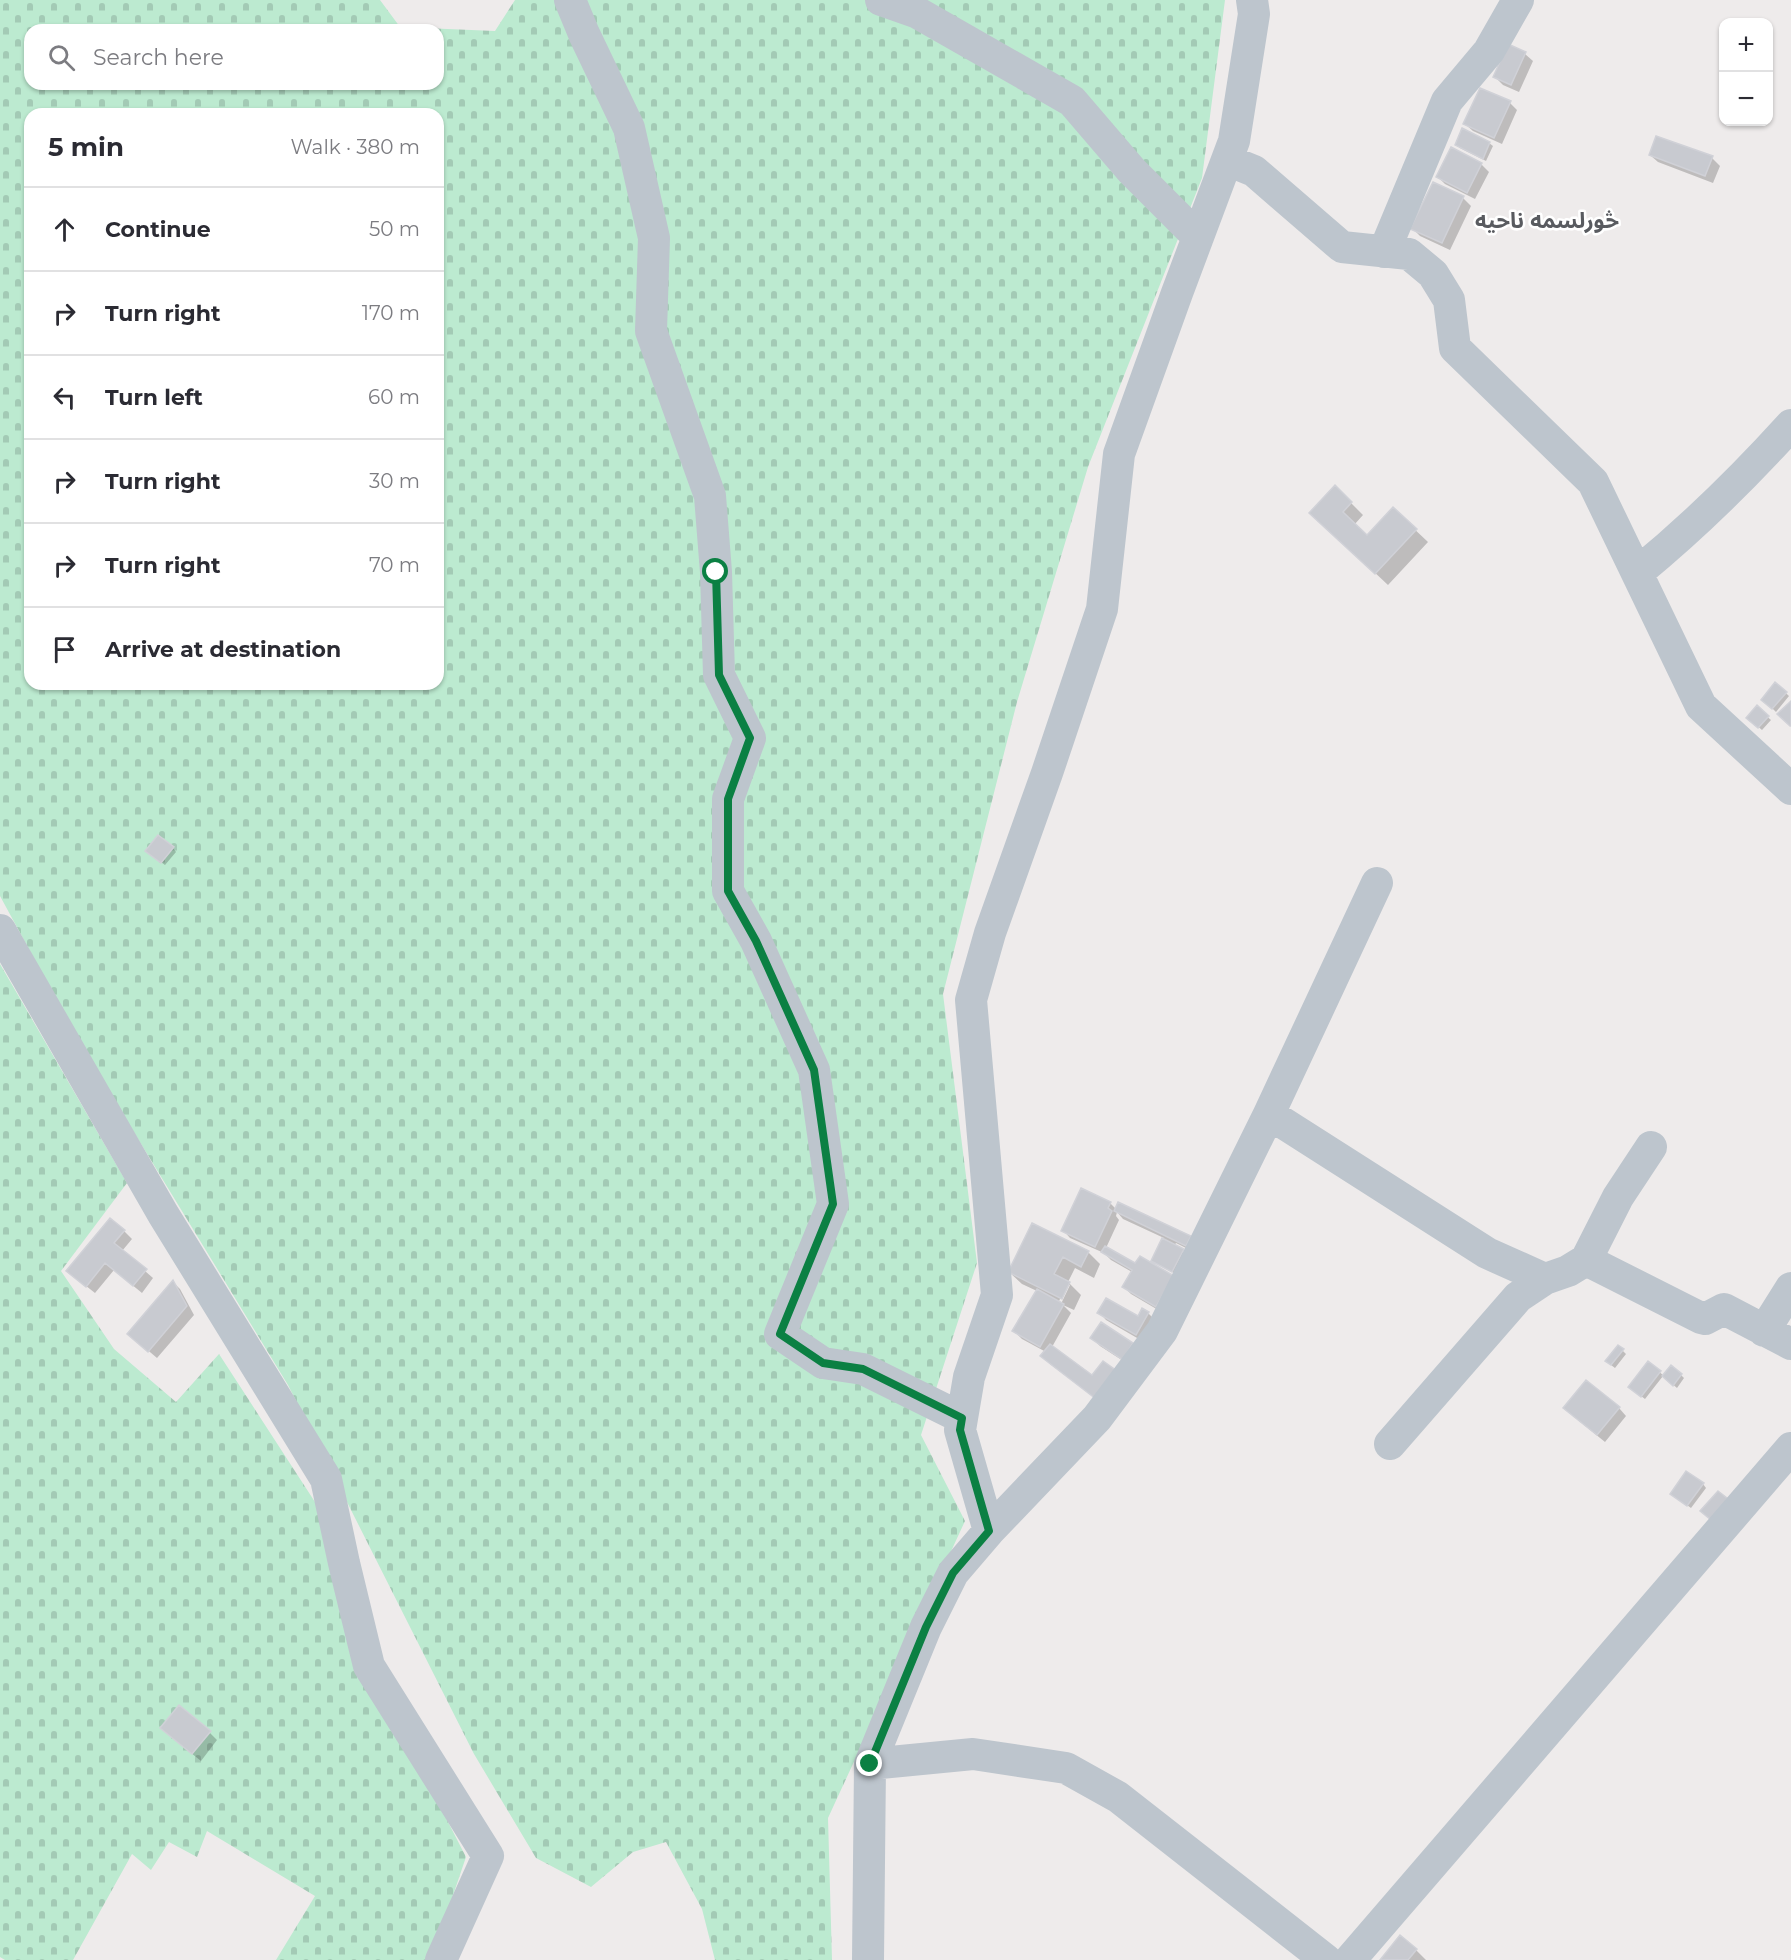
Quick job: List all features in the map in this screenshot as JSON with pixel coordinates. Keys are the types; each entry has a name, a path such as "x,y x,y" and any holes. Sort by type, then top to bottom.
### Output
{"street":[{"path":"570,0 629,128 654,238 651,332 710,496 716,572 719,675 750,738 728,799 728,891 756,941 814,1070 833,1204 780,1334 823,1363 863,1369 962,1418"},
{"path":"880,0 918,13 1072,101 1132,171 1198,237"},
{"path":"989,1531 960,1430 969,1377 997,1295 971,1000 990,933 1102,609 1119,454 1234,141 1254,14 1252,0"},
{"path":"1384,252 1447,101 1488,51 1518,0"},
{"path":"1227,160 1254,171 1342,247 1409,254 1433,274 1449,300 1455,348 1593,482 1701,706 1791,789"},
{"path":"1637,573 1678,540 1791,425"},
{"path":"868,1960 870,1764 926,1627 953,1573 989,1531 1097,1418 1161,1331 1269,1114 1377,883"},
{"path":"0,930 163,1214 326,1479 369,1666 488,1856 441,1960"},
{"path":"1269,1114 1487,1252 1545,1279"},
{"path":"1390,1444 1518,1297 1545,1279 1568,1272 1586,1260 1618,1197 1651,1147"},
{"path":"1586,1260 1701,1318 1705,1319 1724,1309 1778,1338 1791,1288"},
{"path":"1350,1960 1791,1448"},
{"path":"870,1764 973,1754 1066,1768 1118,1797 1326,1960"}],"green space":[{"path":"0,0 380,0 398,24 24,24 24,90 444,90 444,29 495,31 515,0 1225,0 1202,178 1088,467 1017,702 943,994 977,1263 921,1435 965,1521 828,1818 832,1960 715,1960 702,1909 666,1842 633,1852 591,1887 536,1858 474,1754 288,1385 85,1052 0,896"},
{"path":"0,964 127,1183 61,1271 114,1349 176,1402 219,1354 315,1502 370,1670 466,1857 431,1960 276,1960 315,1896 207,1831 197,1857 169,1842 151,1870 132,1854 73,1960 5,1960 0,1957"}],"building":[{"path":"1508,44 1526,52 1511,85 1493,77"},
{"path":"1480,88 1511,101 1494,138 1463,124"},
{"path":"1462,128 1490,142 1483,159 1455,145"},
{"path":"1656,136 1713,156 1705,176 1649,155"},
{"path":"1451,147 1482,163 1467,193 1436,177"},
{"path":"1433,182 1464,196 1442,243 1410,229"},
{"path":"1335,485 1352,502 1343,512 1367,535 1393,507 1417,529 1375,574 1309,513"},
{"path":"1775,682 1787,692 1772,709 1761,700"},
{"path":"1791,701 1791,726 1790,726 1777,714"},
{"path":"1757,705 1769,716 1758,728 1746,718"},
{"path":"158,835 174,847 161,863 145,851"},
{"path":"1081,1188 1111,1202 1108,1208 1112,1211 1095,1247 1061,1231"},
{"path":"1118,1202 1191,1236 1186,1246 1114,1211"},
{"path":"110,1218 125,1230 114,1243 147,1269 133,1286 105,1263 86,1287 66,1271"},
{"path":"1032,1223 1089,1251 1081,1267 1063,1257 1054,1274 1070,1282 1062,1299 1008,1272"},
{"path":"1162,1238 1184,1249 1172,1272 1151,1261"},
{"path":"1105,1246 1135,1263 1140,1256 1174,1276 1156,1307 1122,1287 1132,1270 1101,1252"},
{"path":"173,1280 187,1306 148,1352 127,1334"},
{"path":"1037,1289 1064,1304 1040,1347 1012,1331"},
{"path":"1106,1298 1138,1316 1142,1308 1149,1312 1136,1335 1097,1313"},
{"path":"1101,1322 1133,1343 1123,1360 1090,1338"},
{"path":"1050,1344 1092,1375 1103,1361 1117,1371 1096,1399 1040,1356"},
{"path":"1618,1345 1624,1349 1611,1365 1605,1361"},
{"path":"1648,1361 1661,1371 1641,1397 1628,1387"},
{"path":"1671,1365 1682,1374 1673,1386 1662,1376"},
{"path":"1586,1380 1620,1407 1597,1435 1563,1408"},
{"path":"1686,1471 1704,1483 1687,1506 1670,1494"},
{"path":"1718,1491 1727,1498 1716,1524 1700,1511"},
{"path":"179,1705 211,1731 192,1754 160,1728"},
{"path":"1400,1935 1417,1949 1408,1960 1380,1960"}],"district":[{"name":"څورلسمه ناحیه","path":"1547,220"}],"route":[{"path":"716,572 719,675 750,738 728,799 728,891 756,941 814,1070 833,1204 780,1334 823,1363 863,1369 962,1418 960,1430 989,1531 953,1573 926,1627 870,1764"}]}
